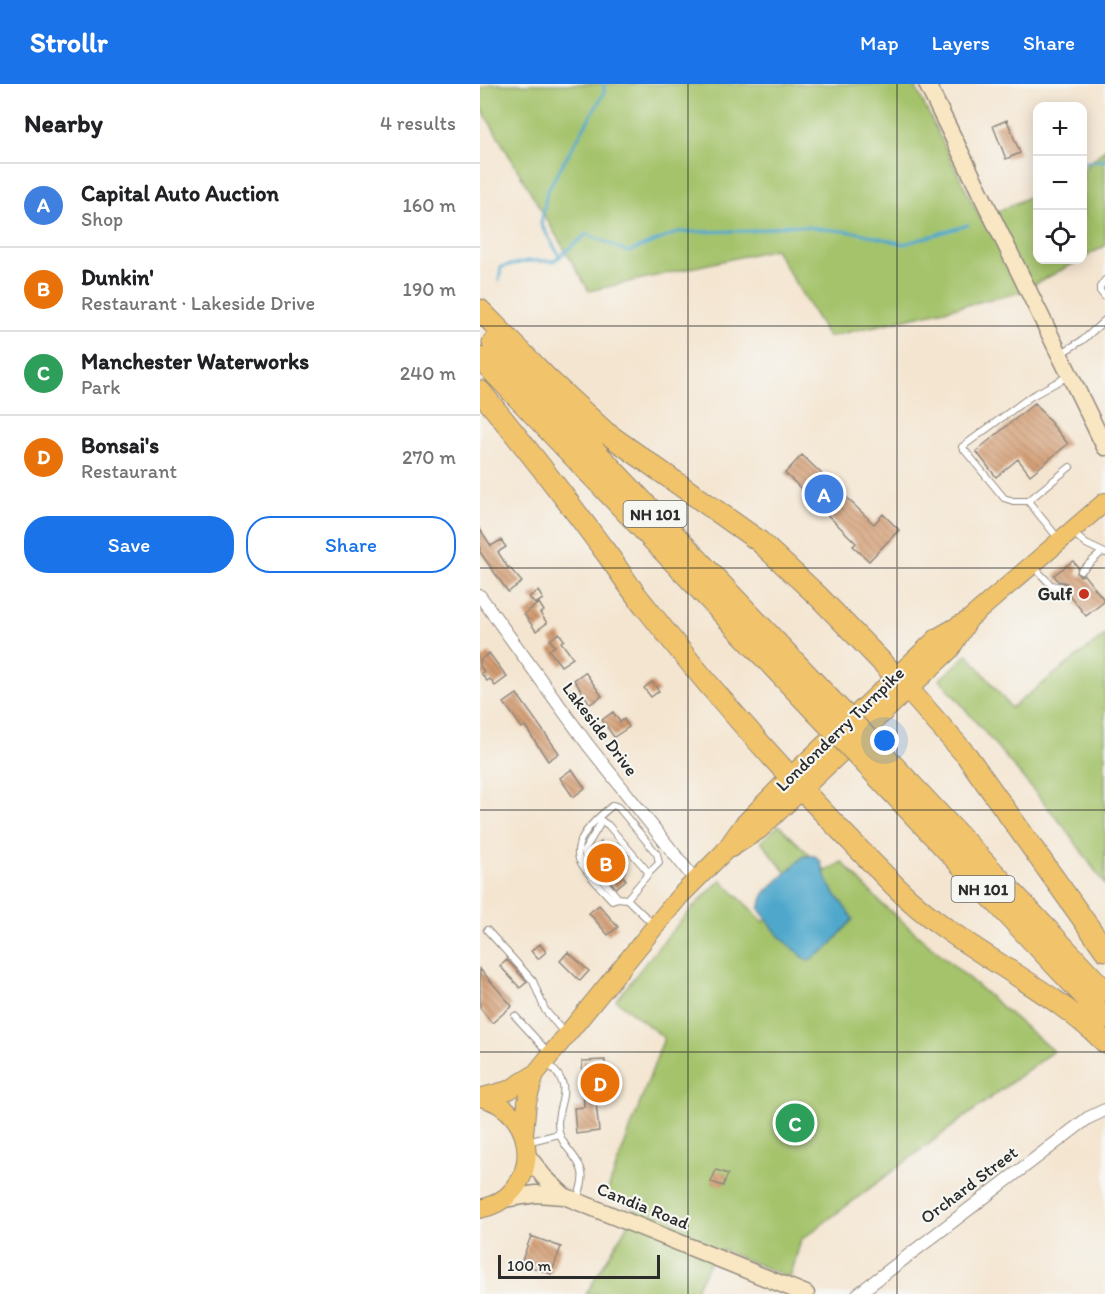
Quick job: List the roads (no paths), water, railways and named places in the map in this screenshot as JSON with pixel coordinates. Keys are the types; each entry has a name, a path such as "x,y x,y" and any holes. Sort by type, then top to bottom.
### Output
{"highway":[{"path":"480,310 556,387 605,432 740,526 778,557 902,683 987,781 1105,950"},
{"name":"NH 101","path":"480,330 822,705"},
{"name":"NH 101","path":"480,358 1105,991"},
{"path":"480,391 699,674 796,783 898,889 921,909 971,946 1064,1006 1105,1042"},
{"name":"NH 101","path":"870,754 1105,1018"}],"main road":[{"path":"927,84 1060,355 1103,436"},
{"name":"Londonderry Turnpike","path":"481,1097 509,1090 544,1063 654,926 695,880 724,852 743,825 796,783 902,683 950,651 968,620 1105,502"},
{"name":"Londonderry Turnpike","path":"503,1199 520,1180 526,1144 527,1102 544,1063"},
{"path":"481,1097 497,1102 509,1111 518,1122 526,1144"},
{"name":"Candia Road","path":"526,1144 543,1177 571,1198 806,1294"},
{"name":"Candia Road","path":"503,1199 536,1194 571,1198"},
{"path":"480,1209 503,1199"}],"street":[{"name":"Lakeside Drive","path":"480,596 599,760 695,880"},
{"name":"Orchard Street","path":"858,1294 1088,1118 1105,1110"}],"lane":[{"path":"1105,280 1100,291 1105,297"},
{"path":"1060,355 1083,340 1105,320"},
{"path":"1070,375 1030,397 962,447 1004,498 1013,501 1028,501 1070,467"},
{"path":"1028,501 1066,536 1104,553 1081,571"},
{"path":"1032,565 1051,585 1063,587"},
{"path":"627,899 659,863 657,854 618,807 613,806 600,820 584,851 586,860 615,899 627,899 654,926"},
{"path":"600,820 608,825 649,873"},
{"path":"487,930 533,981 545,1010 566,1036"},
{"path":"515,1016 544,1063 561,1075 564,1086 559,1134 582,1171 582,1182 571,1198"},
{"path":"526,1144 559,1134"}],"water":[{"path":"804,856 815,856 820,861 829,885 853,919 827,949 808,961 779,936 759,909 765,893"}],"waterway":[{"path":"560,257 541,224 547,191 604,93 604,84"},
{"path":"1087,162 1105,160"},
{"path":"499,280 501,267 528,261 554,261 587,234 628,252 679,232 752,231 790,225 860,233 904,244 968,225"}],"place":[{"name":"Capital Auto Auction","path":"824,494"},
{"name":"Gulf","path":"1084,594"},
{"name":"Dunkin'","path":"606,863"},
{"name":"Bonsai's","path":"600,1083"},
{"name":"Manchester Waterworks","path":"795,1123"}]}
